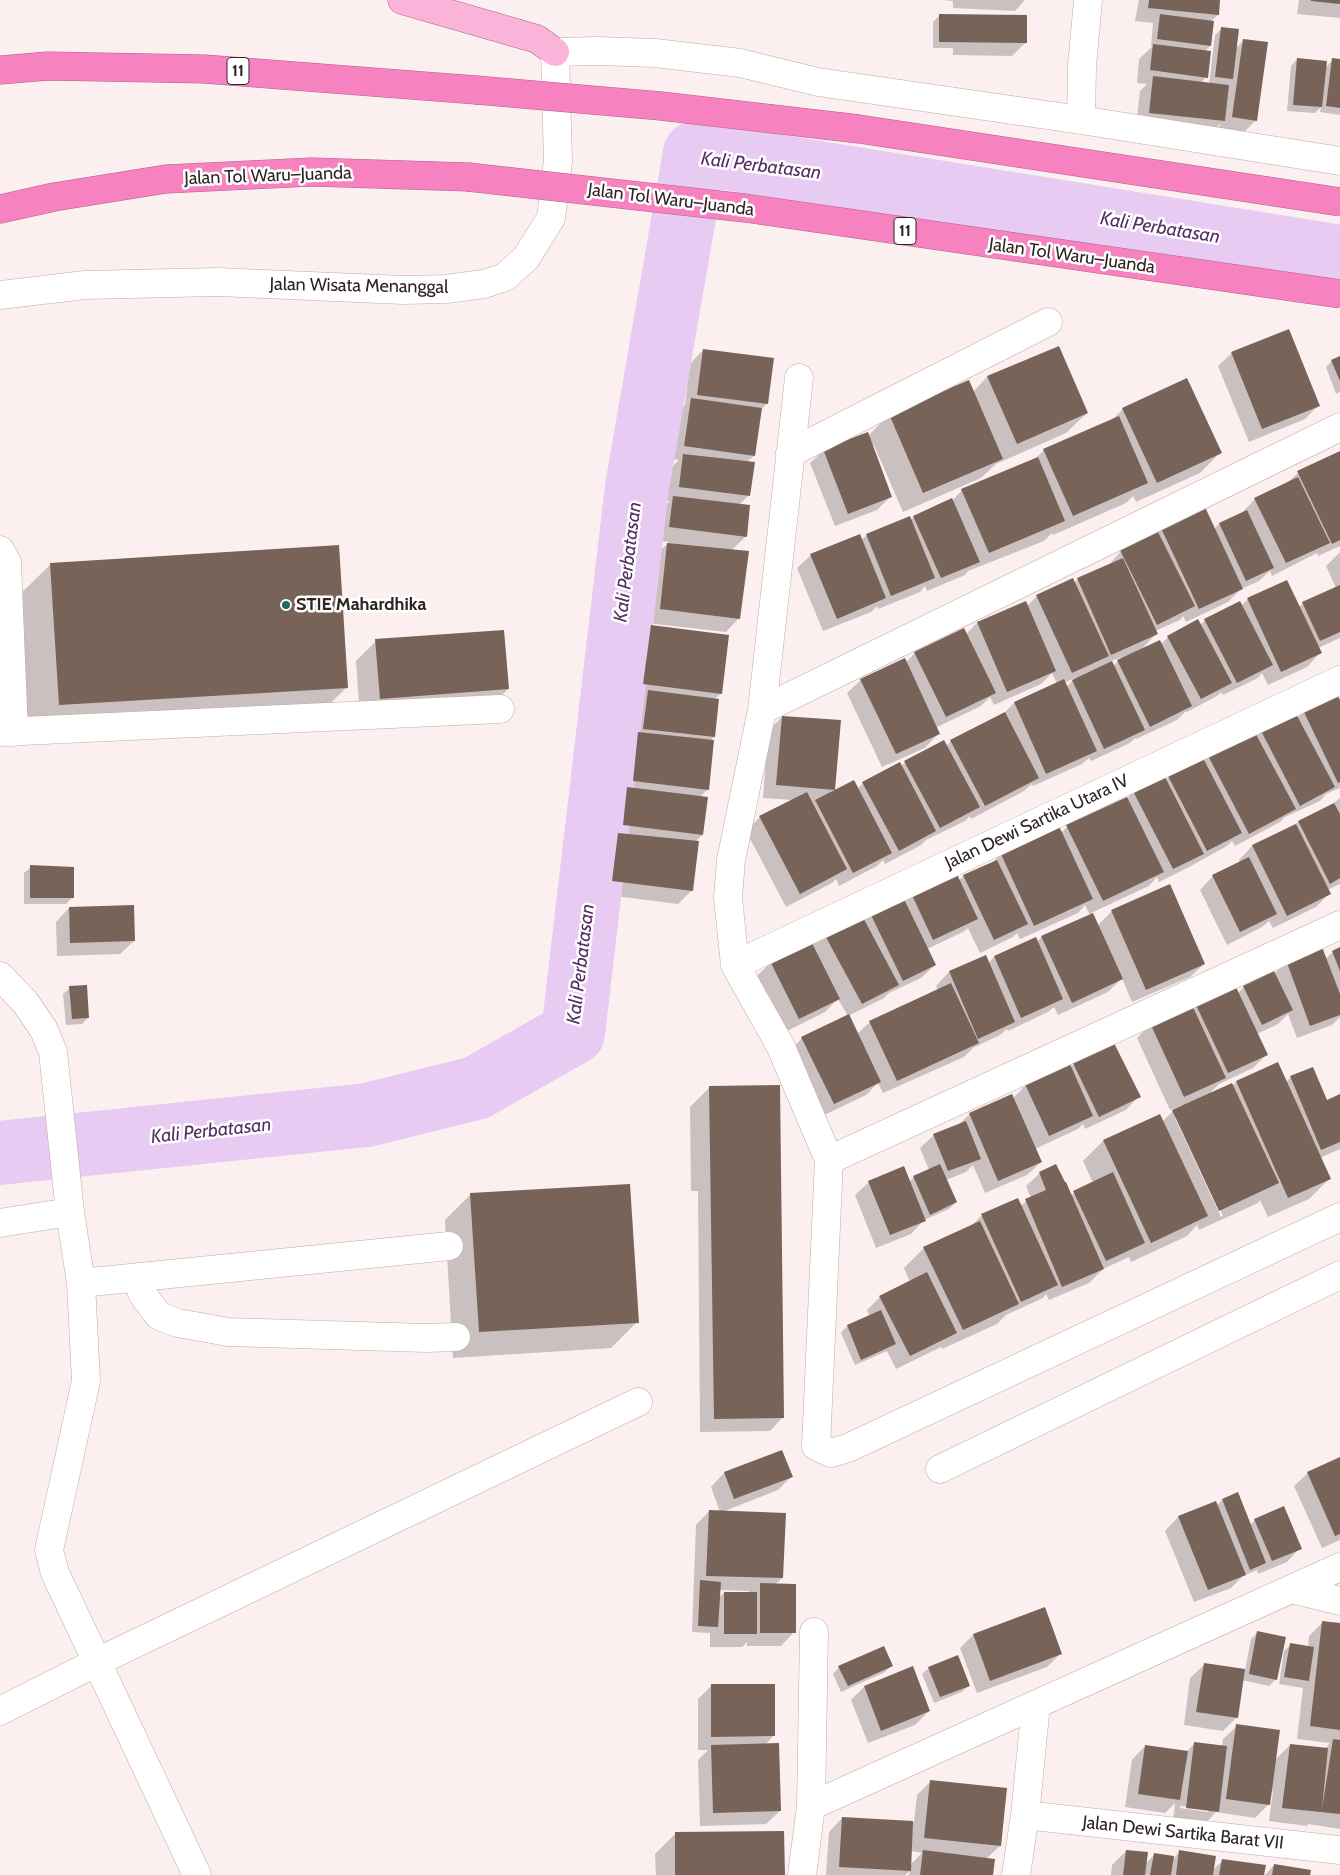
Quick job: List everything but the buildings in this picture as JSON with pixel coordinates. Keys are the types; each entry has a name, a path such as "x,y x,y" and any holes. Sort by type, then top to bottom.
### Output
{"highway":[{"name":"11","path":"0,70 48,66 204,69 661,106 860,129 1340,202"},
{"name":"Jalan Tol Waru–Juanda","path":"0,209 54,197 166,179 312,172 468,177 745,208 1340,294"},
{"path":"0,218 54,197"}],"main road":[{"path":"402,0 537,39 555,52"}],"street":[{"path":"1081,120 1082,66 1088,0"},
{"path":"555,52 598,50 655,53 740,63 818,82 1081,120 1340,161"},
{"name":"Jalan Wisata Menanggal","path":"0,295 85,285 218,282 403,290 446,289 484,284 505,277 526,258 551,218 558,161 555,52"},
{"path":"790,453 1048,322"},
{"path":"798,378 762,710 730,860 728,898 735,965 781,1047 829,1160 816,1446 831,1453 848,1448 1340,1217"},
{"path":"762,710 1340,427"},
{"path":"0,550 7,562 7,732 500,709"},
{"name":"Jalan Dewi Sartika Utara IV","path":"735,965 1340,680"},
{"path":"829,1160 1340,925"},
{"path":"0,976 26,1002 44,1030 53,1052 70,1212 81,1283 86,1381 49,1550 55,1573 197,1875"},
{"path":"0,1223 70,1212"},
{"path":"81,1283 137,1279 449,1246"},
{"path":"940,1470 1340,1275"},
{"path":"137,1279 143,1294 158,1316 178,1323 228,1332 426,1338 456,1337"},
{"path":"0,1711 97,1662 638,1402"},
{"path":"811,1806 1340,1567"},
{"path":"1291,1589 1340,1601"},
{"path":"802,1875 811,1806 814,1632"},
{"path":"1016,1875 1025,1815 1036,1704"},
{"name":"Jalan Dewi Sartika Barat VII","path":"1025,1815 1340,1850"}],"waterway":[{"name":"Kali Perbatasan","path":"0,1153 367,1115 476,1088 573,1033 637,487 695,153 1340,257"}],"place":[{"name":"STIE Mahardhika","path":"286,605"}]}
